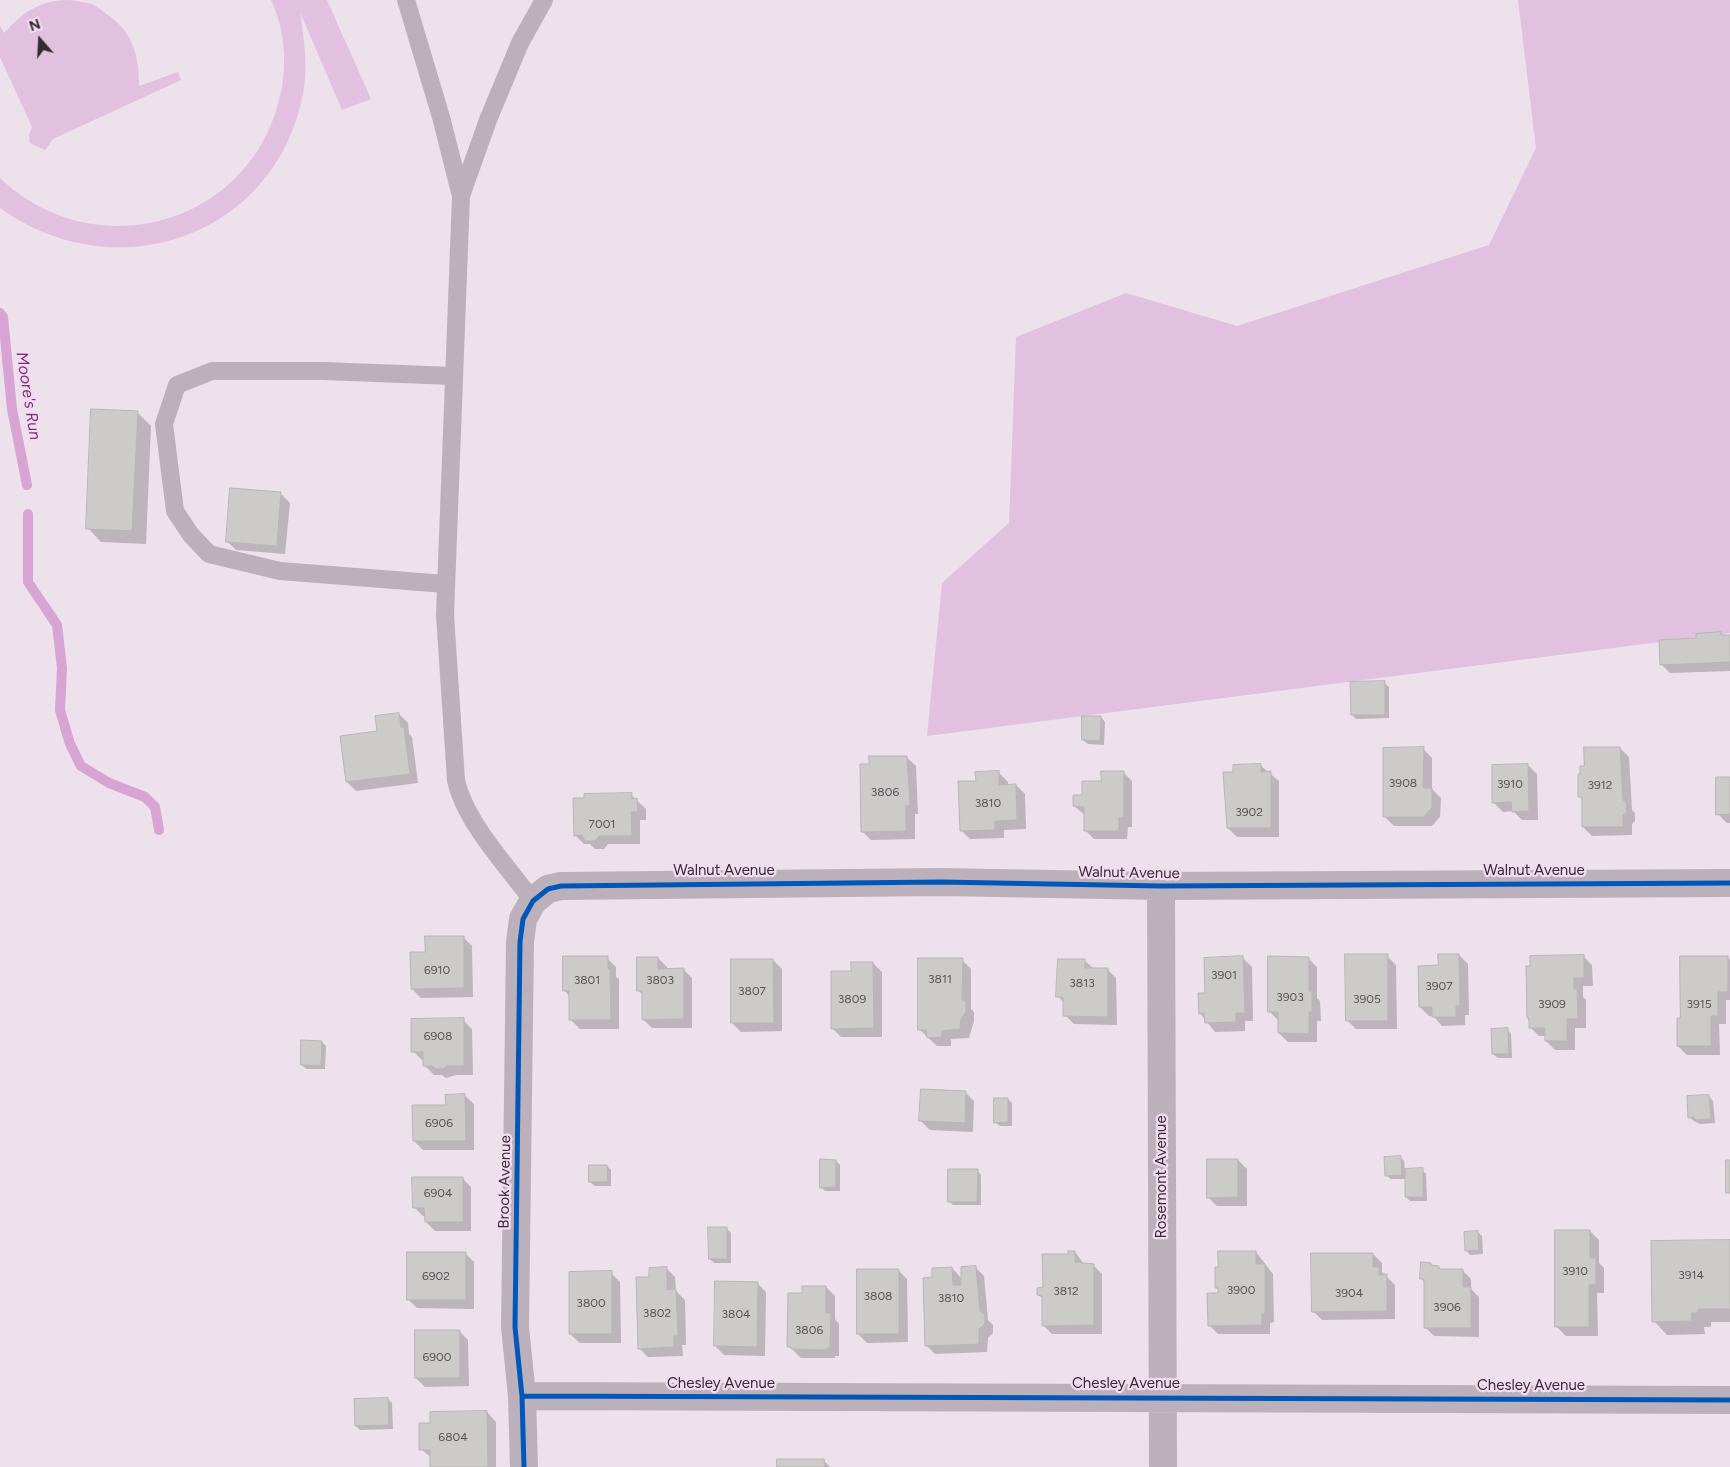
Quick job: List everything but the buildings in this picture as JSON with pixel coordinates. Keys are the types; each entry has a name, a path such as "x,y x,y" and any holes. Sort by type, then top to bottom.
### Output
{"street":[{"name":"Walnut Avenue","path":"533,900 548,889 623,884 941,882 1161,886 1730,883"},
{"name":"Rosemont Avenue","path":"1161,886 1163,1467"},
{"name":"Brook Avenue","path":"524,1467 522,1396 515,1327 520,942 523,919 533,900"},
{"name":"Chesley Avenue","path":"522,1396 1730,1400"}],"lane":[{"path":"406,0 441,117 461,196 446,584 447,644 456,780 460,797 487,840 533,900"},
{"path":"461,196 488,120 520,43 544,0"},
{"path":"446,584 280,572 210,554 191,535 175,511 164,424 177,386 212,371 324,370 453,376"}],"shaded area":[{"path":"69,0 94,5 122,28 133,45 136,54 139,86 178,72 181,80 53,139 45,150 30,143 29,135 32,127 0,57 0,26 4,33 25,13 49,2"},
{"path":"271,0 327,0 371,99 342,110 300,12 305,55 304,88 285,147 258,187 223,217 182,237 137,246 91,245 44,233 0,208 0,178 37,205 77,221 119,226 161,220 199,205 233,180 260,146 278,104 281,91 284,51 280,25"},
{"path":"1518,0 1730,0 1730,633 927,736 942,583 1009,523 1016,337 1126,293 1237,326 1489,245 1536,148"}],"waterway":[{"name":"Moore's Run","path":"0,313 3,317 12,409 27,485"},
{"name":"Moore's Run","path":"28,514 28,582 57,625 62,668 60,710 70,744 81,766 109,783 145,797 155,807 159,830"}],"cycle path":[{"path":"524,1467 522,1396 515,1327 520,942 523,919 533,901 548,889 561,886 941,882 1161,886 1730,883"},
{"path":"522,1396 1730,1400"}]}
